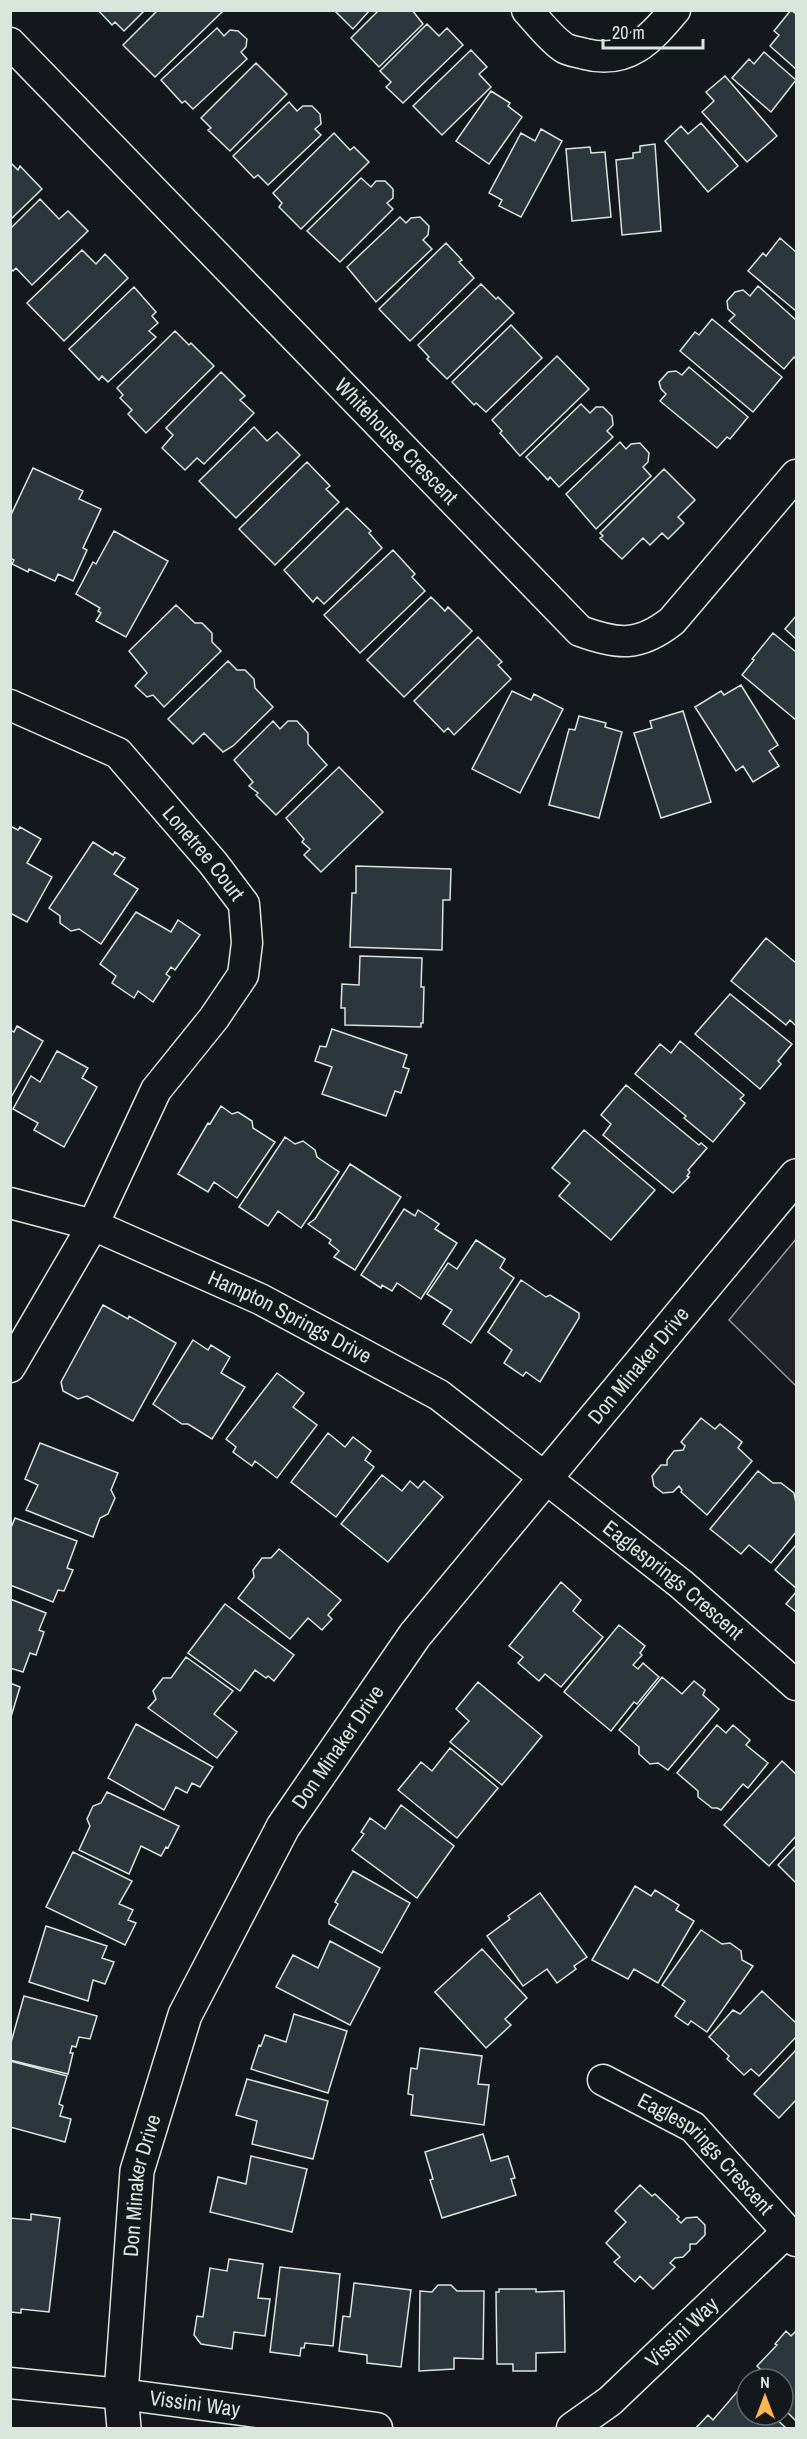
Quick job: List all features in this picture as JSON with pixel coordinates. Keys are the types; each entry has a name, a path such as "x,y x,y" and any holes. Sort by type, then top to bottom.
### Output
{"street":[{"path":"527,10 564,48 591,56 615,57 638,47 657,32 675,10"},
{"name":"Whitehouse Crescent","path":"10,43 580,631 604,640 630,642 655,635 672,621 796,475"},
{"name":"Lonetree Court","path":"10,705 118,753 213,863 244,904 247,943 243,975 214,1018 156,1090 93,1226 10,1367"},
{"name":"Don Minaker Drive","path":"124,2428 121,2394 137,2171 185,2015 283,1827 415,1635 796,1176"},
{"name":"Hampton Springs Drive","path":"10,1203 93,1226 260,1299 439,1395 546,1478"},
{"name":"Eaglesprings Crescent","path":"546,1478 681,1584 796,1685"},
{"name":"Eaglesprings Crescent","path":"603,2080 693,2127 792,2236"},
{"name":"Vissini Way","path":"572,2428 610,2401 792,2236"},
{"name":"Vissini Way","path":"10,2383 121,2394 377,2428"}],"shaded area":[{"path":"796,1239 796,1386 729,1320"}],"building":[{"path":"98,10 145,10 124,31 115,22 112,25"},
{"path":"158,10 224,10 155,77 123,45"},
{"path":"334,10 370,10 353,29"},
{"path":"379,10 412,10 423,24 379,67 351,38"},
{"path":"791,10 796,14 796,69 770,46 779,35 774,31"},
{"path":"427,24 439,36 447,28 463,45 403,103 386,87 391,82 380,71"},
{"path":"217,28 224,36 230,30 238,31 247,39 246,47 241,52 247,59 193,109 185,101 182,103 161,80"},
{"path":"471,50 487,67 479,74 491,87 442,135 413,106"},
{"path":"764,52 796,80 771,112 732,78 749,59 754,64"},
{"path":"256,63 287,94 230,151 208,130 211,128 201,118"},
{"path":"725,76 777,136 747,162 702,112 714,101 706,92"},
{"path":"491,91 510,103 508,106 522,117 489,164 456,141"},
{"path":"289,102 297,111 303,106 312,106 320,114 321,124 315,129 321,135 268,185 258,175 254,178 233,156"},
{"path":"701,123 738,166 708,192 665,141 681,126 688,134"},
{"path":"541,129 562,141 521,217 499,206 502,200 489,193 521,133 535,141"},
{"path":"334,133 350,150 354,147 369,162 301,229 279,207 282,203 273,193"},
{"path":"655,144 661,231 622,235 616,160 633,158 633,153 640,152 640,146"},
{"path":"590,147 591,153 605,152 611,217 572,221 566,149"},
{"path":"10,162 18,170 20,166 42,189 10,220"},
{"path":"361,178 371,187 376,181 385,181 393,189 393,198 387,203 393,209 340,262 307,231"},
{"path":"40,199 59,219 68,211 88,231 32,285 16,268 13,271 10,268 10,229"},
{"path":"400,217 406,223 411,218 420,217 429,226 428,235 423,240 432,249 376,302 347,267"},
{"path":"780,238 796,252 796,311 748,271 763,253 766,256"},
{"path":"446,243 462,260 459,262 474,278 410,341 379,309"},
{"path":"82,250 96,264 105,254 128,278 64,341 27,303"},
{"path":"481,284 514,313 447,379 427,359 429,357 418,345"},
{"path":"758,286 796,320 796,359 794,357 784,369 729,321 735,315 728,309 727,301 735,292 743,290 750,296"},
{"path":"134,287 156,312 152,316 158,323 149,331 156,337 108,382 102,376 99,380 69,349"},
{"path":"712,319 782,377 753,412 680,351 695,332 699,335"},
{"path":"511,325 542,358 486,412 476,403 474,405 452,382"},
{"path":"175,331 214,366 146,433 128,414 132,410 120,398 123,395 117,388"},
{"path":"557,356 589,389 520,456 492,420"},
{"path":"689,367 748,417 730,439 727,437 717,448 660,401 666,394 659,382 668,372 676,371 682,375"},
{"path":"221,372 245,396 240,400 254,413 204,464 197,458 185,470 162,448 173,435 166,428"},
{"path":"581,404 590,413 596,407 603,407 612,416 613,425 607,431 613,437 559,487 550,477 548,480 526,457"},
{"path":"254,427 267,441 277,432 300,455 236,518 199,481"},
{"path":"620,442 626,449 631,444 640,443 649,453 648,462 643,467 651,476 596,529 566,494"},
{"path":"307,462 330,486 326,489 339,502 275,565 239,529"},
{"path":"33,468 83,491 79,499 101,509 83,548 87,550 73,581 58,574 55,581 12,564 14,560 10,558 10,517"},
{"path":"664,469 695,500 678,517 684,523 668,539 662,533 650,545 643,538 622,559 600,538 603,536 600,533"},
{"path":"347,508 371,531 369,533 382,548 324,604 317,597 313,602 284,570"},
{"path":"114,531 168,561 126,637 96,621 101,613 98,611 100,608 76,594 93,562 96,564"},
{"path":"393,550 415,574 412,577 425,591 360,653 324,615"},
{"path":"431,597 445,611 448,607 472,631 404,697 367,660"},
{"path":"176,605 195,623 202,623 212,633 212,642 221,651 164,707 153,695 147,697 135,686 147,673 129,651"},
{"path":"796,616 796,639 785,629"},
{"path":"773,633 796,652 796,720 742,675"},
{"path":"478,637 502,662 498,665 511,679 454,735 448,728 444,732 414,701"},
{"path":"228,661 237,670 245,670 254,679 255,688 273,707 233,746 223,752 204,733 193,744 168,719"},
{"path":"741,685 778,745 769,751 779,766 753,782 743,766 736,771 695,707 721,691 724,695"},
{"path":"512,691 531,700 534,694 563,709 520,793 472,769"},
{"path":"683,711 711,802 661,818 634,733 652,728 650,721"},
{"path":"579,716 606,723 605,727 622,732 599,818 549,805 569,729 575,730"},
{"path":"273,721 280,729 288,721 297,721 308,733 308,744 327,765 276,815 256,795 258,793 249,786 253,782 234,760"},
{"path":"339,767 383,812 321,872 304,855 310,849 302,842 304,839 286,818"},
{"path":"10,826 18,830 20,827 41,839 27,863 52,877 27,922 10,913"},
{"path":"93,842 113,855 115,852 125,858 114,874 138,889 101,944 79,929 71,931 60,923 60,916 49,908"},
{"path":"356,866 451,869 450,900 443,900 442,950 350,947 352,893 356,893"},
{"path":"136,912 171,932 178,920 200,935 175,970 171,967 166,974 170,977 153,1002 138,991 134,998 112,983 116,976 100,964"},
{"path":"766,938 796,963 796,1026 790,1020 786,1025 731,981"},
{"path":"360,956 422,958 421,987 424,987 421,1027 345,1025 345,1008 341,1008 342,984 359,985"},
{"path":"730,994 792,1044 778,1061 781,1064 760,1089 695,1034"},
{"path":"17,1026 43,1041 10,1099 10,1030 14,1032"},
{"path":"332,1029 407,1055 403,1067 409,1069 401,1093 395,1091 386,1116 322,1094 332,1067 315,1061 320,1046 326,1047"},
{"path":"680,1041 744,1095 740,1099 745,1103 713,1142 684,1118 686,1116 635,1074 660,1044 671,1053"},
{"path":"57,1051 88,1068 82,1078 97,1087 64,1147 34,1130 38,1123 13,1109 31,1076 40,1082"},
{"path":"626,1085 699,1145 701,1143 707,1148 688,1170 690,1172 687,1176 689,1177 673,1193 603,1135 611,1124 601,1115"},
{"path":"221,1106 232,1114 238,1112 252,1121 253,1128 275,1142 237,1198 214,1182 208,1192 178,1174 208,1123 210,1124"},
{"path":"584,1130 655,1190 611,1240 559,1196 570,1183 552,1168"},
{"path":"285,1137 295,1144 303,1141 315,1150 317,1157 339,1172 301,1228 278,1211 268,1226 239,1207"},
{"path":"350,1164 401,1197 355,1270 334,1257 339,1251 329,1243 331,1240 308,1224 315,1219"},
{"path":"404,1209 415,1216 418,1210 439,1224 435,1229 457,1243 421,1299 397,1283 392,1291 382,1285 381,1288 361,1275"},
{"path":"476,1240 505,1259 500,1268 514,1278 471,1343 443,1324 452,1310 427,1294 448,1263 457,1269"},
{"path":"521,1280 546,1297 550,1295 579,1313 579,1318 540,1382 526,1372 523,1376 504,1363 512,1350 488,1332"},
{"path":"103,1305 128,1319 129,1316 176,1343 133,1421 87,1396 78,1399 63,1391 61,1382"},
{"path":"193,1340 208,1350 211,1345 230,1357 221,1373 245,1387 212,1439 188,1424 182,1424 153,1404"},
{"path":"277,1373 304,1393 293,1407 317,1425 277,1478 255,1461 252,1466 233,1452 236,1447 226,1439"},
{"path":"701,1418 715,1429 720,1424 742,1442 738,1448 752,1461 707,1515 681,1492 679,1486 673,1492 663,1493 654,1486 652,1476 661,1465 667,1465 667,1460 674,1451 683,1450 685,1446 681,1442"},
{"path":"328,1433 345,1447 353,1437 371,1451 365,1460 374,1467 336,1517 291,1482"},
{"path":"40,1443 118,1473 111,1490 115,1498 108,1514 100,1518 93,1537 26,1510 38,1485 25,1479"},
{"path":"758,1471 773,1483 781,1483 794,1493 796,1503 796,1532 771,1563 749,1545 741,1554 710,1529"},
{"path":"382,1475 402,1491 410,1481 418,1488 424,1481 443,1497 388,1562 341,1524"},
{"path":"15,1518 77,1541 67,1568 73,1570 64,1591 58,1590 53,1602 10,1585 10,1530"},
{"path":"796,1545 796,1588 775,1570"},
{"path":"279,1549 341,1600 328,1615 332,1619 322,1630 308,1618 290,1639 238,1598 254,1577 253,1570 262,1558 271,1558"},
{"path":"561,1582 581,1600 573,1611 603,1637 561,1687 545,1674 539,1681 518,1663 523,1657 509,1646"},
{"path":"796,1592 796,1612 786,1604"},
{"path":"10,1599 46,1613 39,1630 44,1632 36,1655 30,1653 23,1672 10,1668"},
{"path":"225,1604 294,1655 274,1681 255,1670 240,1691 188,1653"},
{"path":"619,1625 645,1646 640,1653 642,1655 633,1665 638,1669 643,1663 659,1677 637,1704 634,1702 611,1731 564,1692"},
{"path":"186,1657 233,1691 214,1714 237,1732 217,1758 148,1708 156,1699 153,1691 163,1678 171,1678"},
{"path":"662,1677 682,1694 694,1681 705,1690 703,1695 719,1709 668,1770 658,1763 650,1764 639,1754 639,1747 619,1730"},
{"path":"478,1682 542,1736 502,1785 450,1742 469,1721 456,1709"},
{"path":"10,1683 20,1687 10,1720"},
{"path":"136,1724 213,1767 200,1787 192,1783 187,1793 176,1787 164,1810 108,1778"},
{"path":"717,1725 726,1733 733,1725 750,1740 746,1745 768,1763 748,1788 743,1784 721,1810 712,1808 698,1797 698,1791 677,1773"},
{"path":"450,1748 498,1788 457,1838 398,1790 421,1762 432,1771"},
{"path":"782,1761 796,1774 796,1836 769,1866 724,1825"},
{"path":"107,1792 179,1826 168,1848 166,1847 161,1856 141,1846 129,1874 79,1850 90,1826 87,1819 93,1806 101,1803"},
{"path":"401,1805 454,1846 417,1898 352,1850 364,1834 361,1832 370,1818 385,1829"},
{"path":"796,1846 796,1883 778,1865"},
{"path":"73,1852 132,1881 119,1904 133,1910 128,1920 136,1923 125,1945 46,1907"},
{"path":"353,1871 410,1903 382,1953 329,1924 338,1904 335,1902"},
{"path":"635,1886 651,1896 655,1890 679,1905 676,1910 694,1921 658,1983 634,1969 628,1979 592,1960"},
{"path":"540,1893 587,1957 574,1966 576,1969 557,1983 547,1969 523,1986 487,1936 510,1919 508,1916"},
{"path":"46,1926 107,1946 102,1958 114,1962 105,1984 93,1980 88,2001 29,1982"},
{"path":"701,1930 722,1944 730,1943 741,1951 742,1960 753,1966 707,2032 691,2021 688,2025 675,2016 685,2001 662,1985"},
{"path":"330,1941 380,1968 350,2025 276,1987 293,1955 318,1968"},
{"path":"482,1949 527,1998 505,2019 511,2025 486,2048 435,1992"},
{"path":"762,1991 796,2023 796,2037 759,2076 751,2069 744,2075 727,2059 729,2056 709,2037 733,2010 740,2014"},
{"path":"24,1996 97,2016 90,2039 79,2037 76,2047 72,2046 70,2053 73,2053 68,2074 10,2060 10,2046"},
{"path":"294,2014 347,2031 328,2093 251,2069 265,2035 286,2042"},
{"path":"420,2048 482,2056 478,2084 489,2085 484,2125 411,2115 413,2095 408,2094 411,2068 417,2069"},
{"path":"796,2050 796,2100 779,2118 754,2094"},
{"path":"10,2061 67,2076 59,2104 63,2106 60,2116 71,2119 65,2142 10,2127"},
{"path":"247,2079 328,2101 313,2159 252,2144 257,2121 236,2115"},
{"path":"483,2134 491,2161 508,2156 515,2178 511,2179 516,2195 442,2218 430,2180 433,2179 425,2152"},
{"path":"251,2156 307,2169 292,2232 210,2212 218,2177 246,2184"},
{"path":"640,2185 652,2196 655,2194 679,2217 677,2219 681,2223 686,2218 697,2217 705,2225 705,2235 696,2244 690,2244 690,2250 683,2257 675,2258 670,2263 675,2267 653,2289 640,2276 635,2282 614,2262 620,2257 606,2243 626,2222 615,2211"},
{"path":"31,2214 60,2218 49,2312 21,2309 21,2313 10,2312 10,2218 31,2220"},
{"path":"229,2259 263,2264 258,2298 270,2299 265,2336 234,2332 232,2349 201,2344 194,2335 197,2316 203,2317 210,2268 227,2271"},
{"path":"280,2267 340,2274 333,2346 305,2343 304,2348 301,2348 300,2356 270,2352"},
{"path":"354,2283 411,2290 401,2367 367,2363 367,2355 339,2351 343,2316 350,2317"},
{"path":"438,2285 451,2285 457,2291 484,2291 483,2359 454,2358 454,2369 419,2371 420,2291 432,2292"},
{"path":"499,2289 536,2289 536,2292 564,2291 565,2352 536,2353 536,2371 513,2371 513,2364 497,2364 496,2292 499,2292"},
{"path":"786,2331 791,2336 796,2331 796,2421 795,2367 757,2366 777,2345 775,2344"},
{"path":"735,2394 735,2427 786,2428 696,2428 708,2415 713,2420"}]}
